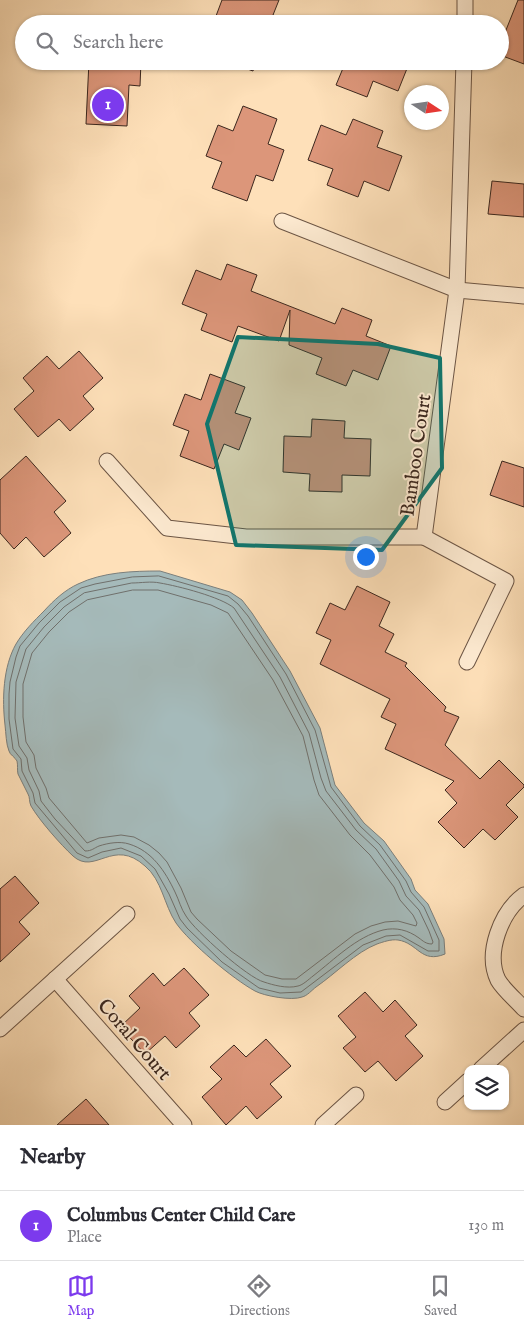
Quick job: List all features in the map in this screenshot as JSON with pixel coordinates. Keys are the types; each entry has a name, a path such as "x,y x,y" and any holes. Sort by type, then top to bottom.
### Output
{"lane":[{"path":"465,0 465,15"},
{"name":"Bamboo Court","path":"108,461 167,528 246,537 424,537 457,290 464,70"},
{"path":"282,221 457,290 524,296"},
{"path":"424,537 506,581 467,662"},
{"path":"524,895 507,916 496,937 492,958 498,980 524,1010"},
{"path":"0,1029 127,914"},
{"name":"Coral Court","path":"55,979 184,1125"},
{"path":"485,1065 524,1030"},
{"path":"445,1102 464,1085"},
{"path":"323,1125 356,1095"}],"highlighted area":[{"path":"238,337 378,344 440,358 442,468 382,550 236,545 207,424"}],"water":[{"path":"160,571 230,592 242,600 252,613 290,671 320,728 335,785 364,823 384,841 411,879 415,890 428,904 444,939 445,954 437,956 425,955 405,942 390,940 361,952 304,996 285,998 259,993 224,969 201,950 183,931 172,916 155,878 145,866 134,858 123,855 114,855 89,862 81,861 68,851 39,818 31,806 29,795 18,774 17,761 10,752 7,742 4,715 4,683 8,663 16,644 52,603 64,592 78,584 108,575"}],"building":[{"path":"222,0 279,0 273,15 216,15"},
{"path":"518,0 524,0 524,64 509,58 509,22"},
{"path":"89,70 141,70 140,86 129,85 127,126 86,124"},
{"path":"342,70 406,70 398,91 373,81 367,97 336,85"},
{"path":"243,106 277,119 268,144 284,150 273,181 256,175 247,201 212,188 222,162 206,156 218,125 233,131"},
{"path":"353,119 383,131 377,147 402,156 389,191 364,181 358,197 327,185 333,169 308,160 321,125 346,135"},
{"path":"492,181 524,184 524,217 488,214"},
{"path":"227,264 257,275 251,291 335,324 342,308 372,320 366,336 391,346 378,380 353,370 346,386 316,374 322,358 289,345 290,310 279,341 238,326 232,342 201,330 207,314 182,304 196,270 221,280"},
{"path":"79,351 103,378 83,396 94,409 70,431 59,419 38,437 14,409 34,391 23,378 47,356 59,369"},
{"path":"210,374 245,387 235,413 251,418 239,450 224,444 214,469 180,456 189,431 173,425 185,394 201,400"},
{"path":"312,419 345,421 344,438 371,439 370,476 342,475 342,492 309,491 310,474 283,472 284,436 311,437"},
{"path":"26,456 66,501 54,512 71,533 44,557 26,537 14,549 0,533 0,480"},
{"path":"502,461 524,468 524,507 490,495"},
{"path":"357,586 390,602 379,626 394,634 385,652 407,663 405,666 446,707 444,711 459,717 445,745 480,779 499,760 524,785 506,805 518,817 495,840 483,829 464,848 438,822 457,803 445,790 454,781 385,749 396,724 381,717 390,699 320,664 331,640 316,633 330,603 345,610"},
{"path":"15,876 39,903 19,922 30,934 0,962 0,889"},
{"path":"184,968 209,995 189,1013 200,1026 176,1048 165,1036 145,1054 120,1027 140,1008 129,996 153,973 164,986"},
{"path":"365,992 383,1012 395,1000 417,1025 405,1036 423,1056 396,1081 378,1061 365,1072 343,1048 356,1037 338,1016"},
{"path":"266,1039 291,1066 270,1084 282,1097 257,1119 246,1106 226,1125 202,1097 222,1079 210,1067 234,1045 246,1057"},
{"path":"86,1099 109,1125 57,1125"}],"place":[{"name":"Columbus Center Child Care","path":"108,105"}]}
